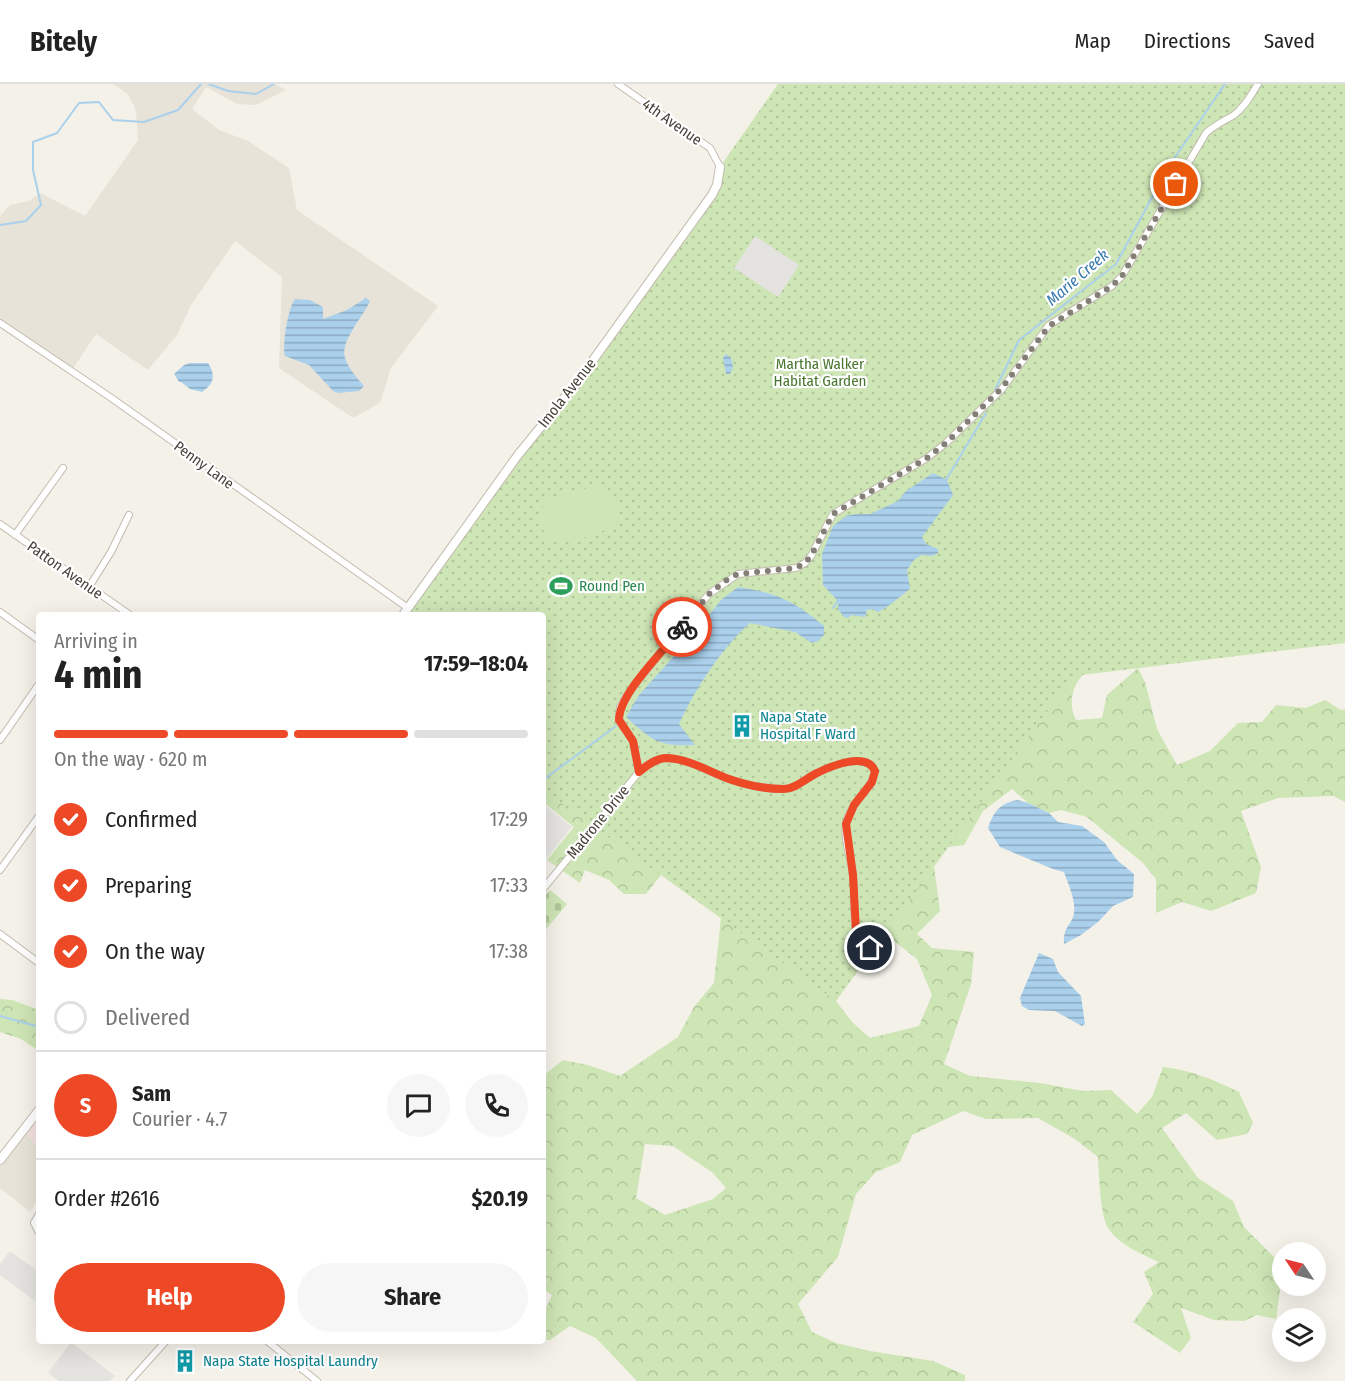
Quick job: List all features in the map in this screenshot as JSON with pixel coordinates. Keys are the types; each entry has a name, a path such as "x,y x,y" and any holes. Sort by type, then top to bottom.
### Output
{"street":[{"name":"4th Avenue","path":"618,84 710,148 720,167"},
{"name":"Madrone Drive","path":"546,886 639,772 633,741 619,720 620,707 631,689 709,594 738,574 796,568 805,563 833,514 927,458 954,436 1002,388 1049,326 1112,286 1122,276 1206,133 1245,105 1258,84"},
{"name":"Imola Avenue","path":"406,612 518,455 578,381 712,195 717,185 720,167"},
{"name":"Penny Lane","path":"0,323 110,397 406,612"},
{"path":"15,535 63,468"},
{"path":"89,586 111,552 129,515"},
{"name":"Patton Avenue","path":"0,524 126,612"},
{"path":"0,612 36,638"},
{"path":"0,740 36,688"},
{"path":"639,772 653,761 669,758 729,779 766,788 785,789 835,766 864,761 871,765 875,771 874,778 852,808 846,828 853,875 856,931 860,939 870,948"},
{"path":"0,870 36,820"},
{"path":"0,934 36,961"},
{"path":"0,1160 36,1114"},
{"path":"130,1381 163,1344"},
{"path":"271,1344 317,1381"}],"shaded area":[{"path":"113,84 275,84 286,90 256,105 237,104 206,87 192,109 219,130 248,141 289,168 297,210 438,306 391,368 380,403 353,418 279,368 282,277 235,241 191,305 177,335 148,370 96,334 72,370 0,320 0,216 10,205 29,201 40,193 85,216 138,140 136,112 133,104 128,94"},
{"path":"755,236 799,265 778,297 734,268"},
{"path":"546,806 572,827 546,858"},
{"path":"36,1119 36,1145 26,1133"},
{"path":"26,1133 36,1145 36,1202 30,1212 0,1188 0,1166"},
{"path":"10,1251 36,1270 36,1302 0,1275 0,1264"},
{"path":"70,1344 74,1344 115,1376 110,1381 59,1381 48,1373"}],"green space":[{"name":"Martha Walker Habitat Garden","path":"778,84 1345,84 1345,643 1073,676 836,1001 546,792 546,612 405,612 712,195 720,167"},
{"path":"1345,84 1088,670 1075,686 1072,706 1076,720 1102,718 1107,695 1138,668 1145,682 1157,729 1177,765 1210,751 1238,723 1262,722 1276,705 1306,708 1325,700 1341,710 1345,709 1345,802 1333,796 1278,798 1241,811 1261,867 1256,893 1211,911 1182,902 1156,913 1156,879 1143,863 1087,817 1061,810 1049,813 1028,803 1012,789 983,811 964,845 948,847 934,866 940,911 917,934 932,948 974,952 971,984 944,1064 970,1076 1040,1083 1083,1091 1111,1090 1137,1114 1152,1097 1163,1067 1202,1076 1239,1092 1253,1123 1247,1134 1217,1140 1186,1113 1162,1128 1198,1178 1233,1201 1244,1227 1272,1255 1272,1296 1279,1296 1278,1308 1272,1308 1272,1318 1257,1315 1244,1321 1214,1320 1181,1308 1191,1338 1180,1353 1133,1322 1153,1294 1144,1272 1159,1262 1124,1244 1108,1228 1099,1183 1098,1157 1075,1139 1038,1118 986,1119 963,1111 912,1135 900,1162 876,1172 856,1194 838,1257 798,1304 812,1332 836,1343 933,1361 965,1375 965,1381 637,1381 596,1338 570,1326 550,1340 546,1340 546,1308 552,1295 546,1291 546,1074 563,1060 588,1065 620,1076 678,1037 694,1007 714,983 725,901 677,864 661,875 646,894 624,894 609,880 585,870 580,883 547,860 574,827 546,804 546,726","holes":["858,902 885,934 917,959 932,995 919,1026 870,1038 852,1022 836,1001 845,983","645,1144 673,1146 713,1173 726,1188 713,1199 665,1215 636,1198"]},
{"path":"595,486 607,489 614,497 618,521 585,538 564,541 548,539 542,528 540,517 546,502 551,498"},
{"name":"Round Pen","path":"559,578 565,578 569,585 565,592 559,592 555,588 555,582"},
{"path":"550,890 567,904 546,929 546,895"},
{"path":"0,999 12,1000 36,1009 36,1049 21,1039 0,1032"}],"water":[{"path":"366,298 370,301 349,337 344,351 348,365 364,386 359,391 338,393 333,391 309,365 285,356 286,327 295,299 310,300 323,307 323,319 347,310"},
{"path":"726,354 731,358 733,367 730,374 726,374 723,358"},
{"path":"190,363 208,363 211,367 213,375 211,382 202,392 190,389 179,382 174,374"},
{"path":"933,473 947,480 953,495 922,537 926,544 938,549 938,553 932,556 921,555 914,560 907,570 910,589 889,605 877,612 873,609 867,610 865,617 852,615 848,618 844,617 838,609 838,601 823,585 822,554 833,526 846,516 870,514 898,501 906,491"},
{"path":"738,587 775,595 794,604 824,626 824,635 812,643 795,632 750,623 710,670 679,724 695,745 673,745 657,741 626,717 639,695 721,600"},
{"path":"1018,800 1049,813 1058,822 1082,826 1104,842 1117,860 1134,874 1133,897 1113,906 1098,922 1064,944 1066,929 1073,917 1074,903 1064,872 1000,847 988,828 998,809"},
{"path":"1039,953 1053,959 1058,972 1081,996 1085,1024 1082,1026 1055,1011 1029,1010 1022,1006 1020,998"}],"waterway":[{"path":"0,225 26,221 41,205 33,170 33,142 57,133 79,103 99,102 113,120 144,122 178,110 201,84"},
{"path":"209,84 228,91 256,94 274,84"},
{"name":"Marie Creek","path":"995,390 1019,340 1116,264 1169,166 1225,84"},
{"name":"Marie Creek","path":"946,480 986,413"},
{"name":"Marie Creek","path":"833,608 839,599"},
{"name":"Marie Creek","path":"546,778 616,726"},
{"name":"Marie Creek","path":"0,1016 36,1026"}],"way so far":[{"path":"682,627 709,594 728,579 738,574 796,568 805,563 833,514 927,458 946,443 990,402 1049,326 1112,286 1122,276 1176,184"}],"place":[{"name":"Round Pen","path":"561,586"},
{"name":"Napa State Hospital F Ward","path":"742,726"},
{"name":"Napa State Hospital Laundry","path":"185,1361"}],"route":[{"path":"682,627 631,689 620,707 619,720 636,747 639,772 653,761 669,758 712,771 729,779 766,788 788,789 835,766 864,761 871,765 875,771 874,778 852,808 846,828 853,875 856,931 860,939 870,948"}]}
